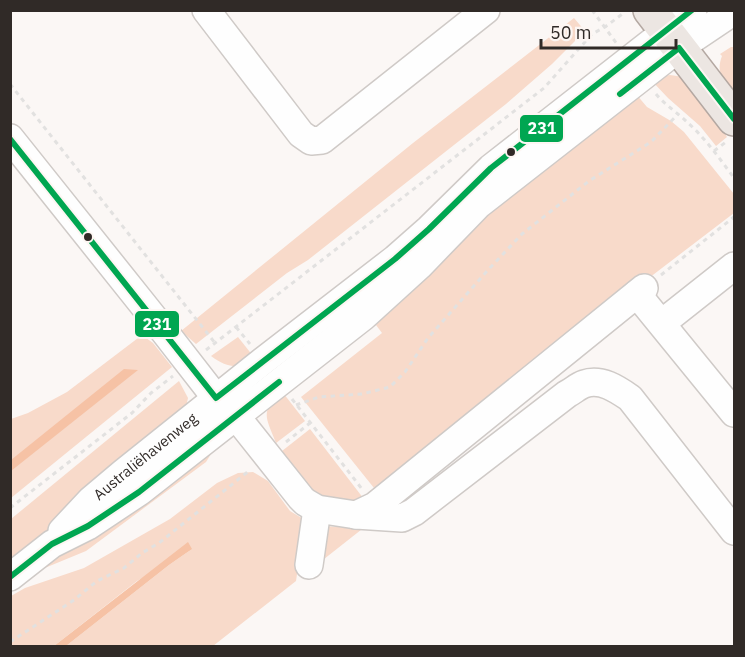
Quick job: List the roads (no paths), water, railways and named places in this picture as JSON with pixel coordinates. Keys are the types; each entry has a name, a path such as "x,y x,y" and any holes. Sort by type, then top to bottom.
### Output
{"main road":[{"path":"665,30 730,131"}],"street":[{"path":"206,10 302,134 311,141 322,140 486,10"},
{"name":"Australiëhavenweg","path":"10,577 52,544 88,526 123,503 226,407 271,372 364,316 402,282 478,205 636,68 665,30 693,10"},
{"name":"Australiëhavenweg","path":"665,30 735,11"},
{"path":"10,138 301,498 318,509 366,510 402,518 414,512 567,394 583,384 602,383 614,387 630,398 735,531"},
{"path":"662,323 735,266"},
{"path":"366,510 641,291 662,323 735,413"},
{"path":"309,565 318,509"}]}
